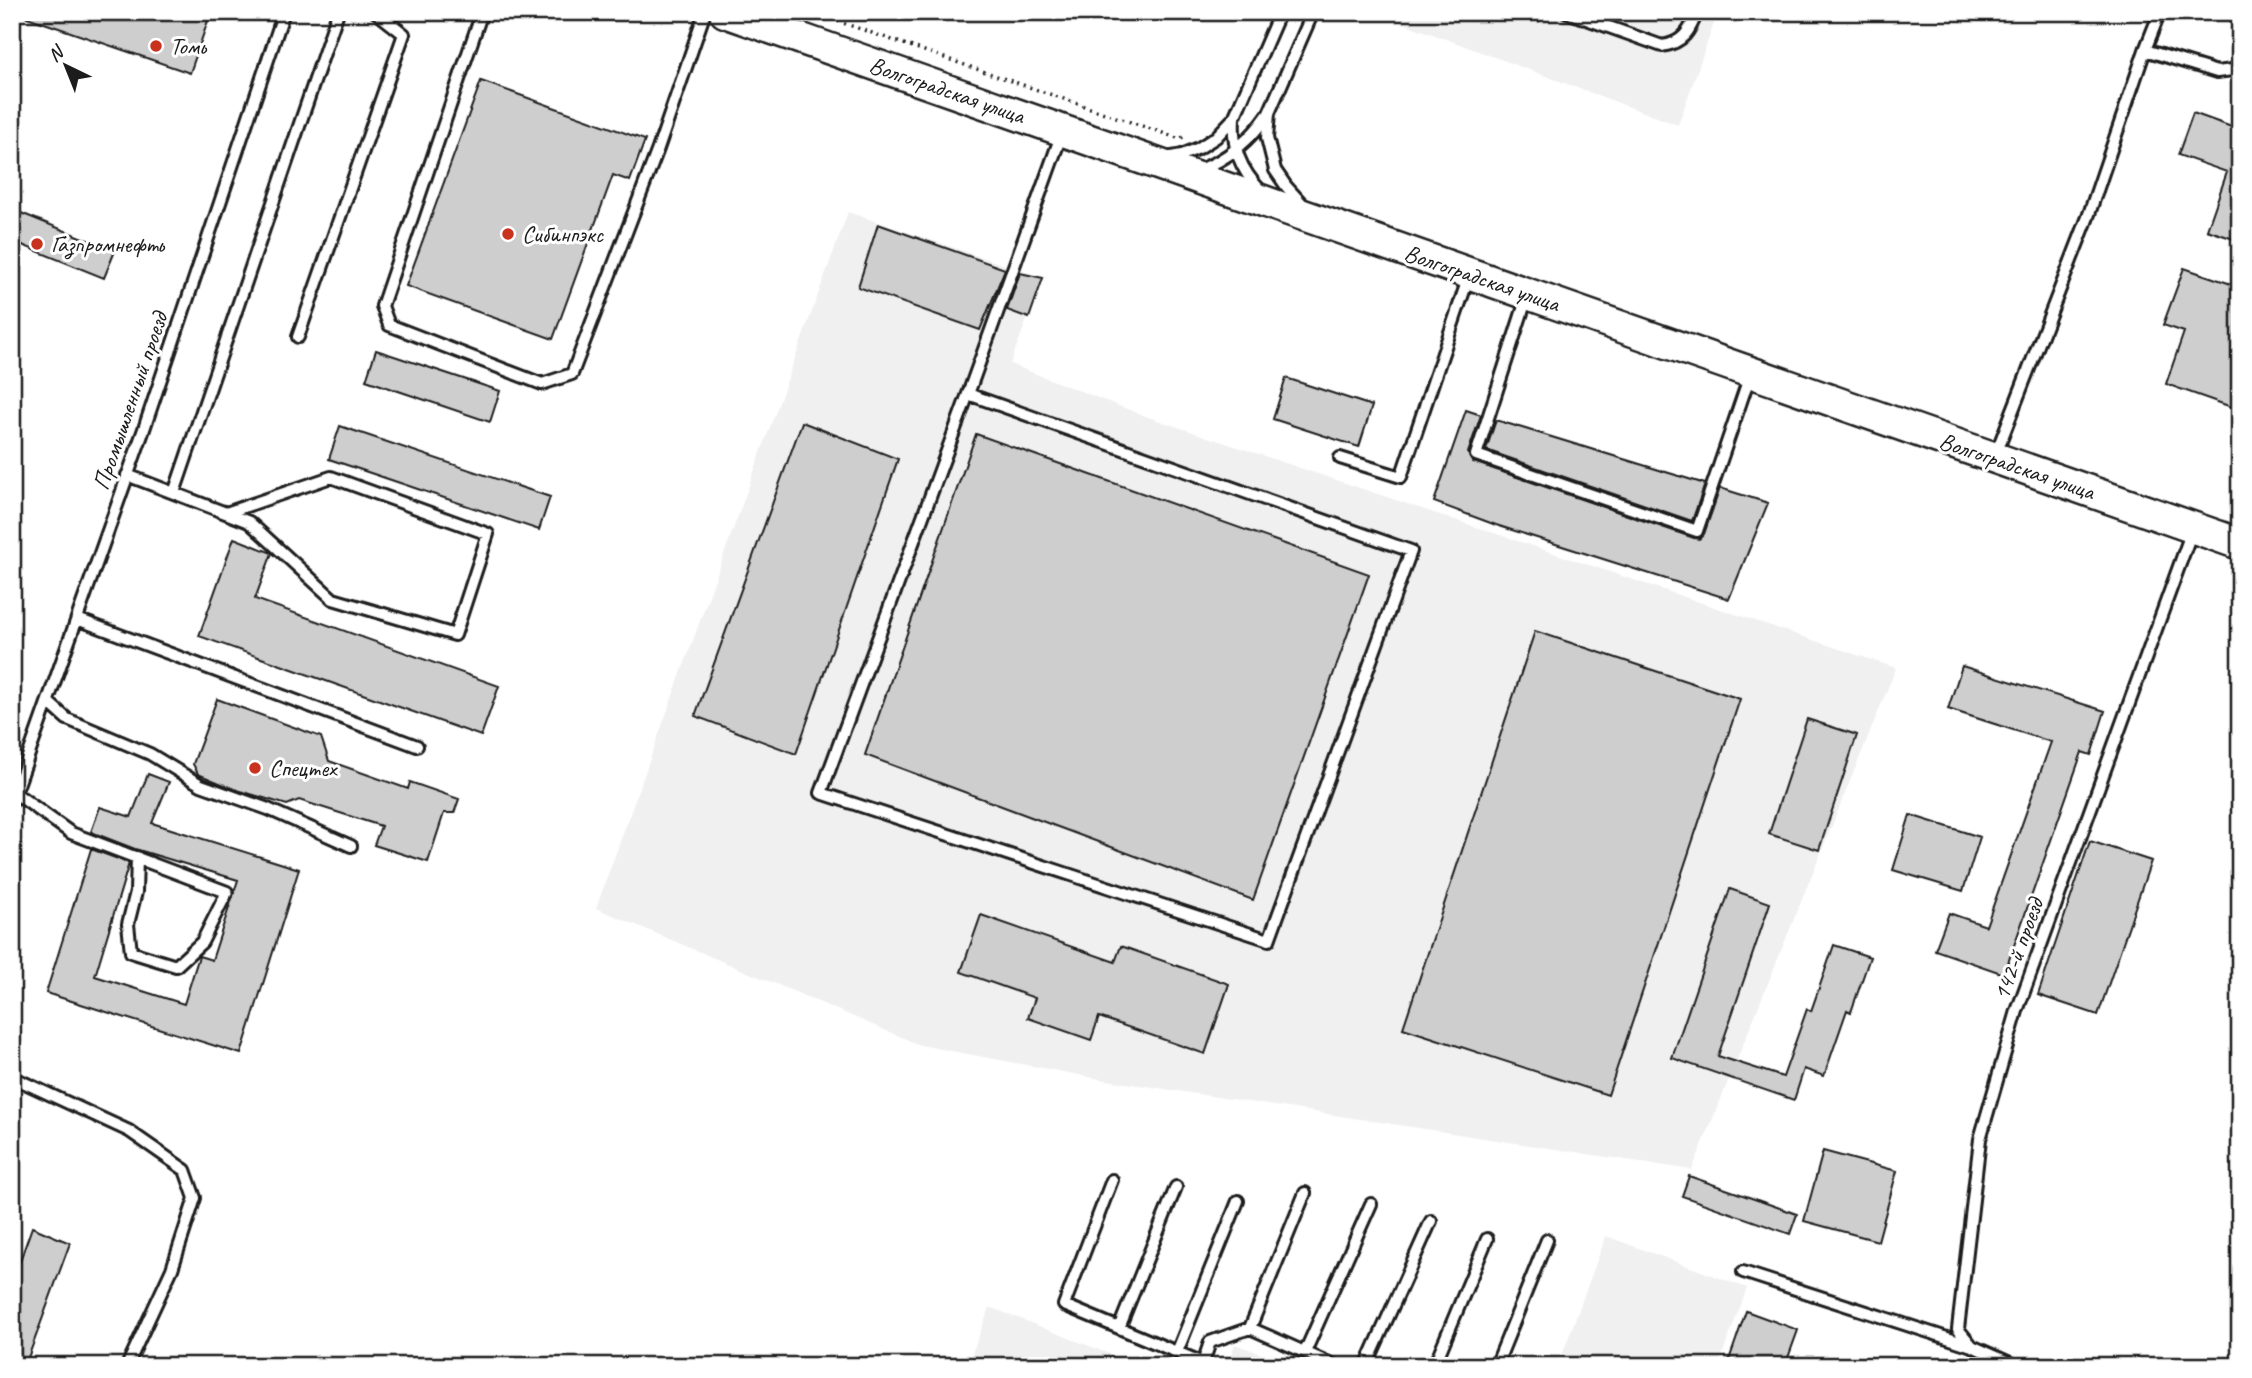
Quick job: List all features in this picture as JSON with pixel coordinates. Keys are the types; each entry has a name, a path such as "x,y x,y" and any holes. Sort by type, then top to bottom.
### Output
{"main road":[{"name":"Волгоградская улица","path":"725,12 2240,544"}],"lane":[{"name":"Промышленный проезд","path":"14,798 284,12"},
{"path":"174,493 338,12"},
{"path":"298,337 404,34 376,12"},
{"path":"482,12 382,306 389,325 542,384 572,374 658,149 705,12"},
{"path":"1140,158 1182,155 1216,137 1234,118 1280,12"},
{"path":"1185,174 1219,161 1253,135 1269,113 1313,12"},
{"path":"1567,12 1662,46 1683,38 1692,26 1696,12"},
{"path":"1994,458 2088,217 2144,50 2160,12"},
{"path":"2144,50 2217,72 2240,69"},
{"path":"1269,113 1267,138 1275,170 1303,205 1323,222"},
{"path":"1234,118 1235,148 1249,178 1264,194 1289,210"},
{"path":"968,394 1411,551 1269,940 821,793 1063,131"},
{"path":"1340,458 1401,477 1469,274"},
{"path":"1528,294 1476,455 1697,531 1751,373"},
{"path":"127,475 249,522 333,599 455,635 488,534 331,477 226,513"},
{"name":"142-й проезд","path":"1972,1346 1958,1329 1980,1139 2017,1012 2193,528"},
{"path":"77,619 417,746"},
{"path":"48,702 67,719 150,754 201,785 268,809 351,846"},
{"path":"14,798 71,833 137,857 227,891 202,942 176,966 131,952 128,924 136,892 137,857"},
{"path":"12,1077 129,1131 185,1170 195,1198 172,1269 127,1366"},
{"path":"1112,1181 1064,1305 1203,1364 1210,1342 1250,1328 1336,1366"},
{"path":"1119,1328 1176,1187"},
{"path":"1250,1328 1305,1192"},
{"path":"1177,1352 1238,1202"},
{"path":"1305,1352 1371,1204"},
{"path":"1366,1366 1431,1221"},
{"path":"1434,1366 1487,1239"},
{"path":"1496,1366 1547,1240"},
{"path":"1743,1272 1972,1346 2017,1366"}],"path":[{"path":"811,12 1180,139 1191,133"},
{"path":"1518,12 1543,22 1547,12"}],"shaded area":[{"path":"1373,12 1718,12 1678,125"},
{"path":"848,212 1043,278 1010,364 1145,416 1896,668 1692,1170 1100,1079 920,1045 596,908"},
{"path":"1606,1236 1747,1288 1718,1366 1558,1366"},
{"path":"990,1307 1140,1366 967,1366"},
{"path":"1235,1344 1294,1366 1227,1366"}],"building":[{"name":"Томь","path":"21,12 211,12 190,73 21,15"},
{"name":"Сибинпэкс","path":"481,81 645,140 630,181 613,175 553,339 406,286"},
{"path":"2193,113 2240,130 2240,241 2207,230 2227,172 2178,155"},
{"path":"21,213 115,251 104,278 12,241"},
{"path":"878,224 1005,269 980,330 858,287"},
{"path":"2184,268 2240,287 2240,410 2166,384 2184,332 2163,325"},
{"path":"1020,273 1043,278 1029,318 1007,310"},
{"path":"376,350 500,391 490,422 366,380"},
{"path":"1286,378 1372,406 1359,447 1273,419"},
{"path":"1466,410 1481,415 1468,453 1473,462 1694,538 1699,539 1704,534 1720,488 1768,503 1729,599 1496,525 1434,502"},
{"path":"1496,420 1705,484 1692,521 1486,450"},
{"path":"802,422 898,459 796,754 695,716"},
{"path":"340,426 550,497 539,530 329,459"},
{"path":"976,434 1369,574 1253,900 865,755"},
{"path":"234,538 272,553 255,599 499,686 481,736 199,636"},
{"path":"1535,631 1740,699 1608,1095 1403,1028"},
{"path":"1962,666 2105,711 2091,755 2082,752 2004,974 1935,950 1949,913 1986,926 2051,742 1948,709"},
{"path":"217,699 321,737 329,761 408,789 410,782 459,799 454,813 444,813 428,862 374,845 381,826 299,800 287,805 234,789 198,774 193,764"},
{"path":"1807,719 1857,735 1819,850 1769,834"},
{"path":"148,774 169,782 152,823 299,869 241,1054 46,993 91,849 129,863 95,976 184,1004 199,956 212,960 238,880 135,849 91,832 100,807 131,817"},
{"path":"1910,815 1980,837 1963,891 1893,870"},
{"path":"2090,841 2151,861 2098,1015 2038,995"},
{"path":"1730,889 1770,903 1718,1056 1783,1077 1807,1009 1811,1011 1834,945 1870,957 1851,1012 1847,1010 1824,1076 1804,1069 1794,1100 1672,1058"},
{"path":"981,915 1115,962 1121,946 1229,984 1205,1054 1099,1017 1091,1040 1028,1018 1035,998 961,972"},
{"path":"1823,1151 1897,1171 1878,1241 1804,1221"},
{"path":"1689,1176 1797,1214 1790,1234 1682,1196"},
{"path":"32,1227 70,1243 25,1366 12,1366 12,1283"},
{"path":"1746,1311 1798,1330 1785,1366 1727,1366"}],"place":[{"name":"Томь","path":"156,46"},
{"name":"Сибинпэкс","path":"508,234"},
{"name":"Газпромнефть","path":"37,244"},
{"name":"Спецтех","path":"255,768"}]}
